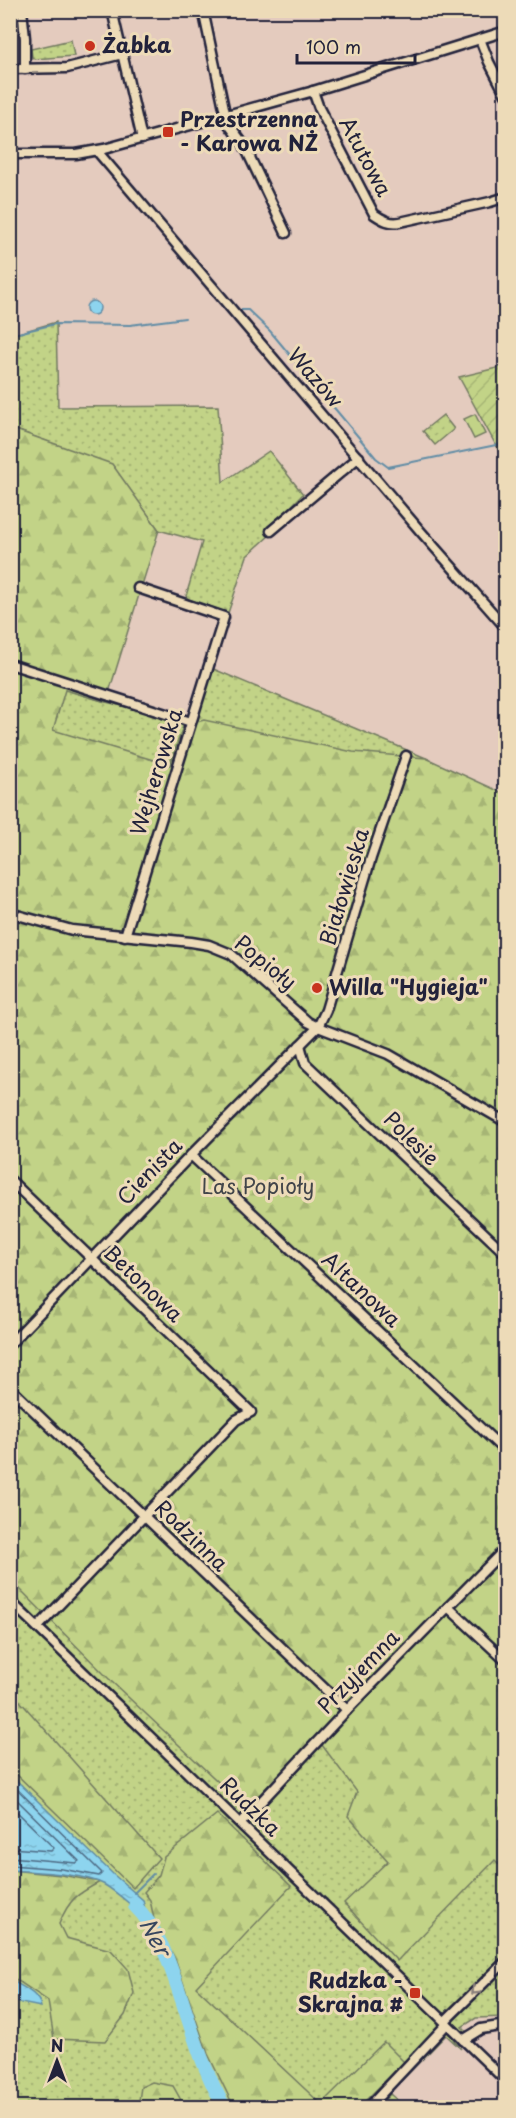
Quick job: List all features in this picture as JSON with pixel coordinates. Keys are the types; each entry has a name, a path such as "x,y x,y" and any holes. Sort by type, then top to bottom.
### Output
{"street":[{"path":"22,10 25,69"},
{"path":"112,10 142,139"},
{"path":"203,10 225,116 229,126 244,145 286,233"},
{"path":"10,154 76,154 98,151 313,91 506,31"},
{"path":"480,39 506,95"},
{"path":"10,69 76,66 122,54"},
{"name":"Atutowa","path":"313,91 319,108 374,214 380,218 389,222 400,222 506,197"},
{"name":"Wazów","path":"98,151 506,628"},
{"path":"271,531 359,457"},
{"name":"Wejherowska","path":"125,936 224,617 138,588"},
{"path":"10,664 191,722"},
{"name":"Białowieska","path":"318,1028 326,1010 371,858 406,756"},
{"name":"Popioły","path":"10,913 72,930 191,942 222,949 231,954 318,1028 388,1054 506,1122"},
{"name":"Cienista","path":"10,1344 191,1155 318,1028"},
{"name":"Polesie","path":"300,1046 306,1063 506,1254"},
{"name":"Altanowa","path":"191,1155 506,1452"},
{"name":"Betonowa","path":"10,1180 251,1412 236,1420 144,1515"},
{"name":"Rodzinna","path":"10,1388 347,1710"},
{"path":"38,1628 144,1515"},
{"name":"Przyjemna","path":"241,1823 347,1710 506,1548"},
{"name":"Rudzka","path":"10,1600 506,2081"},
{"path":"448,1607 506,1661"},
{"path":"368,2108 506,1960"},
{"path":"463,2040 481,2029 506,2025"}],"green space":[{"path":"71,40 74,56 34,59 32,57 31,49"},
{"path":"56,322 58,407 218,406 223,482 269,451 303,494 269,529 271,534 247,556 228,613 188,599 186,596 202,542 159,530 113,466 11,428 11,335"},
{"path":"506,366 505,462 459,377"},
{"path":"475,414 485,434 474,439 464,419"},
{"path":"443,415 454,429 435,445 423,431"},
{"name":"Las Popioły","path":"10,428 112,464 159,530 106,702 65,690 53,730 170,765 183,726 204,720 353,752 426,758 505,794 505,1870 495,1860 397,1961 344,1903 388,1861 348,1816 357,1792 316,1737 246,1808 112,1682 11,1580"},
{"name":"Las Popioły","path":"211,668 426,758 505,800 505,2017 476,2018 462,2027 467,2032 463,2033 457,2029 449,2034 454,2037 453,2039 461,2049 446,2035 376,2107 11,2107 11,673 106,702 195,723"},
{"path":"11,1691 159,1858 133,1888 11,1769"},
{"path":"217,1814 291,1886 196,1987 321,2104 384,2042 404,2062 359,2107 234,2107 208,2054 175,1959 154,1919 150,1900 144,1892 159,1875 164,1857"},
{"path":"10,1870 100,1882 75,1898 66,1909 59,1924 66,1938 111,1950 128,1969 134,1993 125,2015 105,2041 54,2039 48,2001 11,1976"},
{"path":"152,2082 173,2086 182,2102 182,2107 138,2107 141,2087"},
{"path":"390,2094 405,2107 378,2107"}],"water":[{"path":"93,301 98,303 100,308 98,313 93,315 88,313 86,308 88,303"},
{"path":"10,1774 143,1900 147,1918 115,1892 94,1880 11,1870"},
{"path":"11,1980 34,1994 41,2007 11,2001"}],"waterway":[{"path":"236,310 248,310 270,331 376,458 388,467 506,443"},
{"path":"10,335 55,324 130,325 185,318"},
{"path":"134,1893 153,1874"},
{"name":"Ner","path":"135,1906 151,1926 164,1950 200,2055 225,2108"}],"place":[{"name":"Żabka","path":"90,46"},
{"name":"Przestrzenna - Karowa NŻ","path":"168,132"},
{"name":"Willa \"Hygieja\"","path":"317,988"},
{"name":"Rudzka - Skrajna #","path":"415,1993"}]}
